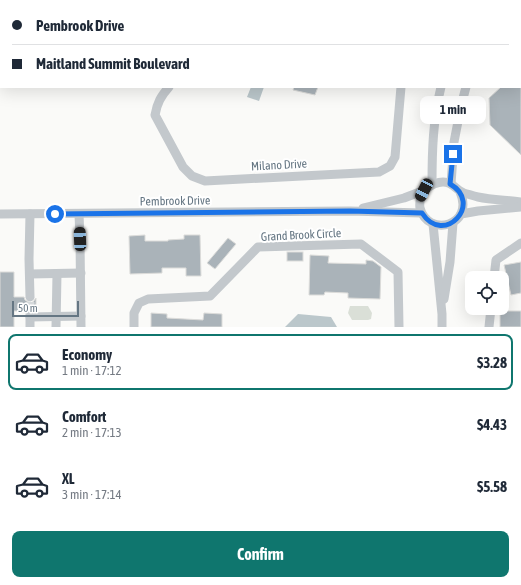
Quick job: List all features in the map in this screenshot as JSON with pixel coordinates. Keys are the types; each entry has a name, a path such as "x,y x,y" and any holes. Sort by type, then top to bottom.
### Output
{"street":[{"name":"Milano Drive","path":"168,88 157,104 155,115 183,167 192,176 205,181 379,172 390,166 395,157 401,88"},
{"path":"428,187 443,182 455,186 463,199 464,207 459,218 448,225 441,226 433,224 426,219 422,213 420,205 421,198 428,187 435,113 441,88"},
{"path":"450,184 454,142 466,88"},
{"name":"Pembrook Drive","path":"350,211 404,198 428,187"},
{"path":"460,192 478,197 521,202"},
{"path":"461,214 521,207"},
{"name":"Pembrook Drive","path":"0,214 350,211 422,213"},
{"path":"30,214 30,297"},
{"path":"79,214 81,327"},
{"path":"442,314 450,262 453,223"},
{"path":"433,224 442,327"},
{"path":"495,271 496,260 521,243"},
{"name":"Grand Brook Circle","path":"134,327 134,313 139,303 148,299 210,296 258,247 361,244 398,272 399,327"},
{"path":"30,274 81,273"},
{"path":"56,274 56,327"},
{"path":"30,327 30,314 56,317 81,316"},
{"path":"489,327 490,315"}],"shaded area":[{"path":"251,88 264,88 259,101 247,97"},
{"path":"350,306 368,306 372,313 371,319 352,320 348,313"},
{"path":"298,314 331,317 337,327 285,327"}],"building":[{"path":"294,88 318,88 315,95 293,90"},
{"path":"500,88 521,88 521,155 490,125 489,98"},
{"path":"145,235 145,241 168,241 184,239 184,235 200,235 201,276 186,276 186,268 162,268 162,273 130,274 129,236"},
{"path":"228,238 236,244 215,269 207,263"},
{"path":"287,252 303,252 303,261 287,261"},
{"path":"310,255 329,256 328,263 366,264 366,260 373,261 381,267 380,299 348,298 348,293 325,292 324,295 309,295"},
{"path":"521,262 521,293 511,295 509,286 509,271 505,271 504,265"},
{"path":"0,272 14,272 14,297 24,297 25,300 30,303 36,298 36,311 30,306 24,311 14,311 14,327 0,327"},
{"path":"509,311 521,311 521,327 500,327 500,315 509,315"},
{"path":"151,313 167,314 167,318 203,320 204,313 222,314 222,327 151,327"}],"tunnel":[{"path":"30,297 30,311"}],"route":[{"path":"55,214 350,211 422,213 426,219 433,224 441,226 448,225 459,218 464,207 460,192 455,186 450,184 453,154"}]}
